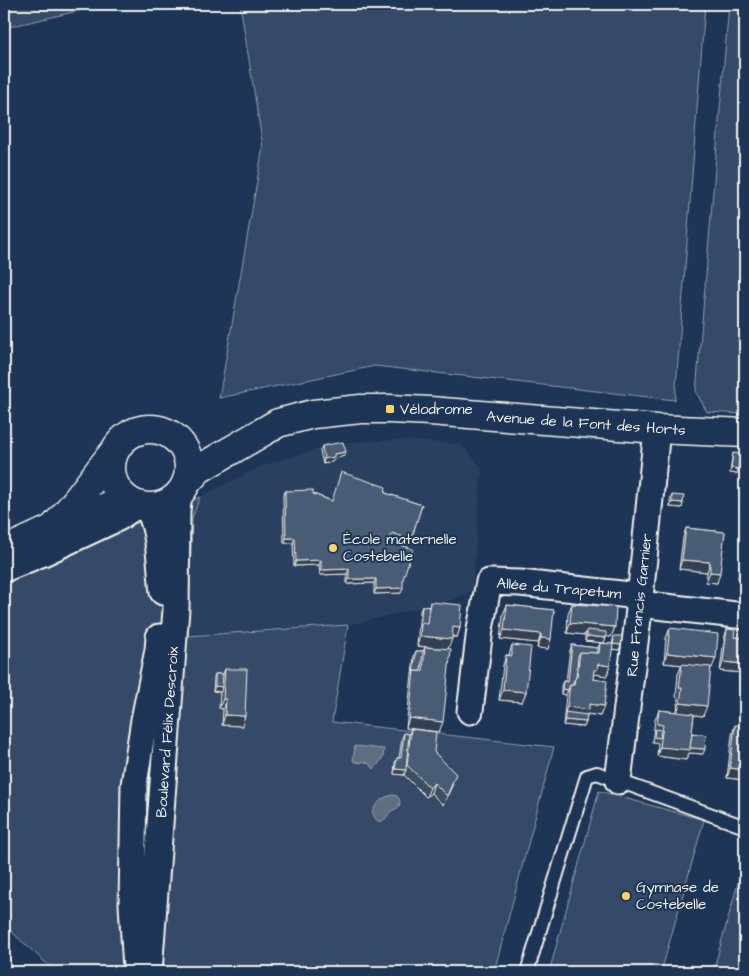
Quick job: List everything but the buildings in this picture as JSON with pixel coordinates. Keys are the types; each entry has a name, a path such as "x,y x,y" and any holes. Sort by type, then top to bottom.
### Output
{"main road":[{"name":"Avenue de la Font des Horts","path":"183,488 199,468 278,423 313,414 361,409 430,410 657,430 745,433"},
{"path":"4,551 54,528 137,504 162,505 168,502 183,488 188,474 189,466 184,449 170,434 160,430 149,428 127,435 54,528"},
{"name":"Avenue de la Font des Horts","path":"179,442 204,446 251,438"},
{"path":"113,453 111,470 115,486 137,504"}],"street":[{"name":"Rue Francis Garnier","path":"618,781 657,430"},
{"name":"Boulevard Félix Descroix","path":"149,972 177,589 177,511 178,501 183,488"},
{"path":"4,568 43,553 118,518 137,504"},
{"name":"Boulevard Félix Descroix","path":"136,972 132,904 134,785 144,720 158,650 163,592 152,514 137,504"},
{"name":"Allée du Trapetum","path":"470,711 480,628 488,582 520,584 639,600"},
{"path":"639,600 745,616"}],"lane":[{"path":"527,972 586,776 597,774 745,827"}],"shaded area":[{"path":"4,4 108,4 4,28"},
{"path":"240,4 705,4 675,400 375,366 219,398 263,147"},
{"path":"729,4 745,4 745,414 707,412 696,392"},
{"name":"École maternelle Costebelle","path":"400,440 461,444 482,468 472,591 449,601 348,625 188,636 192,517 200,497 264,465 339,443"},
{"path":"200,497 192,518 188,636 348,625 332,722 554,747 494,972 56,972 4,925 4,555 147,521"},
{"path":"355,746 384,749 383,758 374,769 368,763 353,761"},
{"name":"Gymnase de Costebelle","path":"599,791 704,820 661,972 549,972"},
{"path":"393,795 399,799 399,806 391,811 383,820 377,820 372,811 381,800"},
{"path":"745,858 745,972 713,972"}],"place":[{"name":"Vélodrome","path":"390,409"},
{"name":"École maternelle Costebelle","path":"333,548"},
{"name":"Gymnase de Costebelle","path":"626,896"}]}
